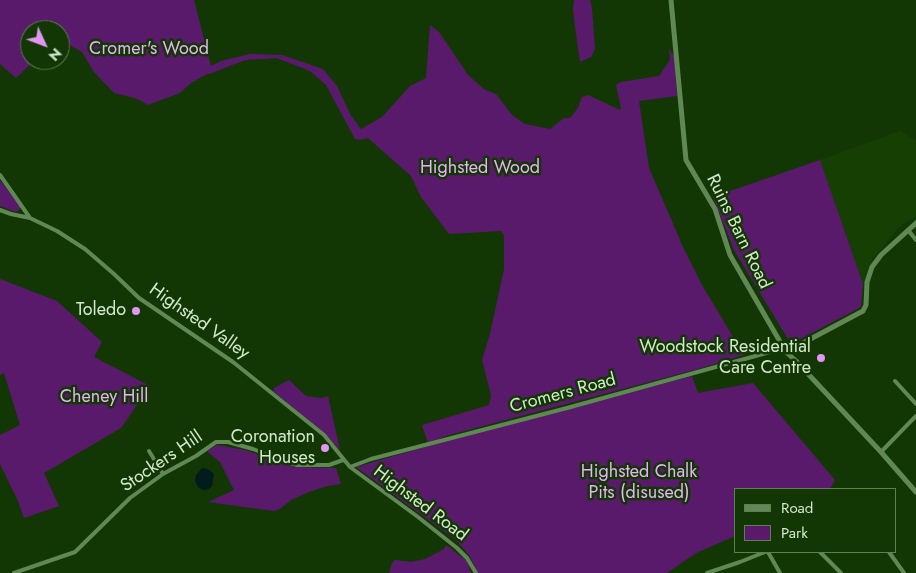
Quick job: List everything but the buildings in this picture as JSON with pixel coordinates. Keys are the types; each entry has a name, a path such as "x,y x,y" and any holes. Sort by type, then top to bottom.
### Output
{"street":[{"name":"Ruins Barn Road","path":"671,0 686,160 715,209 730,255 784,349 916,492"},
{"path":"0,175 30,218"},
{"path":"0,210 30,218"},
{"name":"Highsted Valley","path":"30,218 57,231 85,249 139,298 233,362 324,435 343,460"},
{"path":"784,349 863,311 866,305 867,282 872,267 881,255 916,223"},
{"path":"908,230 916,240"},
{"name":"Cromers Road","path":"350,467 371,459 784,349"},
{"path":"895,380 916,404"},
{"path":"881,452 916,416"},
{"name":"Stockers Hill","path":"14,573 75,552 130,498 163,474 196,456 216,442 223,441 253,449 297,465 329,465 343,460"},
{"path":"149,451 163,474"},
{"name":"Highsted Road","path":"343,460 457,548 468,558 476,573"},
{"path":"707,573 763,553"},
{"path":"767,553 780,573"},
{"path":"821,553 841,573"},
{"path":"890,553 904,573"}],"shaded area":[{"path":"900,131 916,141 916,217 900,226 872,260 863,284 820,160"}],"green space":[{"path":"0,0 194,0 211,66 221,61 250,54 282,55 323,69 337,86 350,114 361,129 382,117 410,86 426,78 430,25 439,32 468,75 485,90 496,94 512,115 525,124 550,129 564,118 570,118 578,108 582,97 588,95 620,110 616,85 621,82 659,76 670,60 669,49 674,56 677,96 639,101 649,168 683,247 702,285 744,355 449,435 428,443 422,425 489,405 491,395 482,360 490,334 504,269 504,235 501,231 449,234 421,197 411,176 368,138 355,139 326,85 310,71 277,58 245,60 207,74 191,83 180,93 148,105 138,99 114,93 94,72 82,52 70,45 70,20 20,20 20,70 24,70 16,78 0,64"},
{"path":"574,0 590,0 592,8 595,49 591,57 580,62 573,10"},
{"path":"820,160 863,284 861,307 791,344 734,250 713,197"},
{"path":"0,180 20,206 20,209 16,212 0,206"},
{"name":"Cheney Hill","path":"0,279 57,301 102,342 94,357 150,386 121,428 44,473 59,506 24,518 0,464 0,435 20,425 4,373 0,375"},
{"name":"Highsted Chalk Pits (disused)","path":"692,376 698,393 753,383 835,480 831,488 734,488 734,536 696,553 667,573 478,573 469,555 457,541 356,467"},
{"path":"289,380 306,396 322,398 328,396 340,450 325,434 273,391 274,388"},
{"path":"217,445 245,450 295,467 336,468 341,484 309,492 291,500 280,509 274,511 208,502 234,490 220,462 207,451"},
{"path":"446,545 467,561 471,573 389,573 395,560 411,562 425,559 444,549"}],"water":[{"path":"202,468 208,469 214,474 212,486 209,489 203,490 198,487 195,481 196,475"}],"place":[{"name":"Toledo","path":"136,311"},
{"name":"Woodstock Residential Care Centre","path":"821,358"},
{"name":"Coronation Houses","path":"325,448"}],"park label":[{"name":"Cromer's Wood","path":"149,50"},
{"name":"Highsted Wood","path":"480,169"}]}
